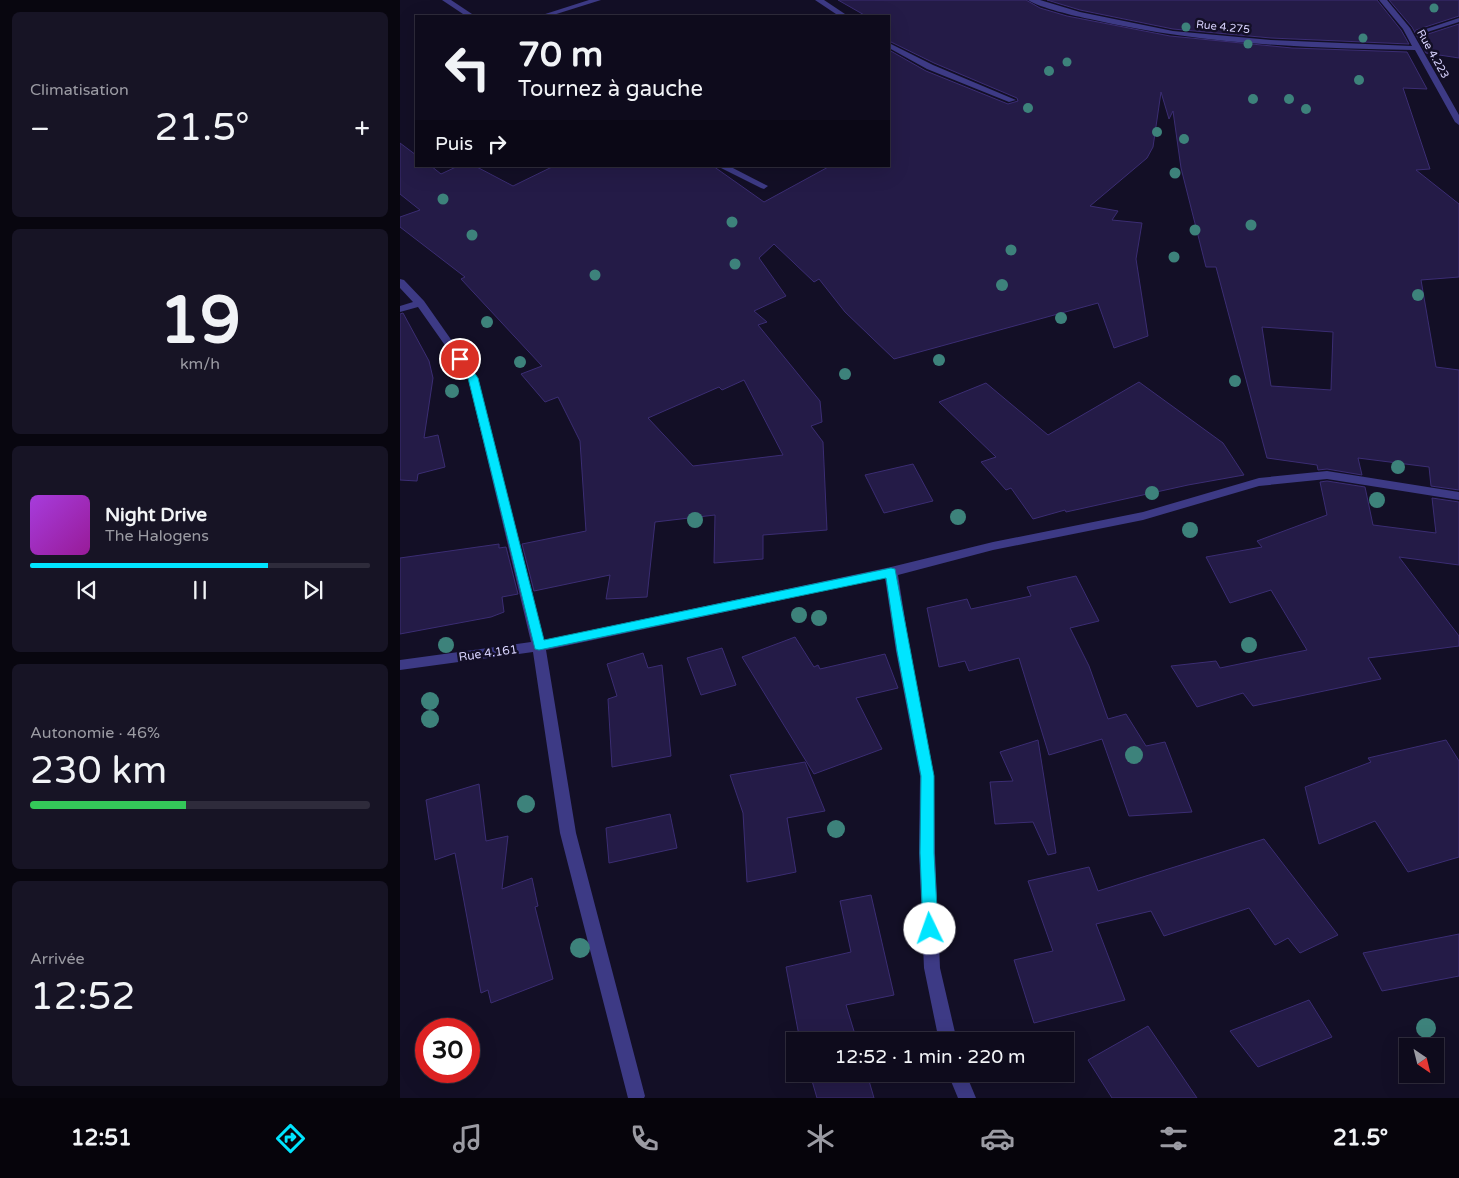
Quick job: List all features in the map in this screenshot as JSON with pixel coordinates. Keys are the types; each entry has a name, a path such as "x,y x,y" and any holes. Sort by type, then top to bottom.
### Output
{"street":[{"path":"446,0 469,15"},
{"path":"546,15 597,0"},
{"path":"819,0 842,15"},
{"name":"Rue 4.275","path":"1032,0 1053,7 1179,34 1301,44 1415,48"},
{"name":"Rue 4.223","path":"1383,0 1406,28 1415,48 1459,122"},
{"path":"1421,32 1459,20"},
{"path":"890,46 930,67 1012,100"},
{"path":"724,167 764,186"},
{"path":"400,282 420,304 473,378 539,646 568,833 636,1096"},
{"path":"400,309 420,304"},
{"name":"Rue 4.161","path":"400,665 539,646 891,572 993,546 1143,516 1259,482 1327,475 1459,496"},
{"path":"891,572 903,651 927,776 927,853 932,968 946,1032"},
{"path":"960,1082 967,1098"}],"building":[{"path":"838,0 1026,0 1040,8 1067,16 1170,36 1292,48 1407,52 1427,89 1403,88 1430,169 1416,170 1459,204 1459,277 1421,280 1436,367 1459,370 1459,490 1431,486 1429,467 1358,458 1362,475 1327,469 1318,470 1317,465 1267,458 1216,267 1206,267 1181,168 1173,111 1169,119 1161,92 1153,147 1147,158 1090,206 1118,211 1112,220 1142,223 1136,259 1148,336 1114,348 1098,303 894,359 845,312 819,279 814,282 774,244 759,258 786,296 754,311 767,322 758,325 820,401 822,422 811,426 823,442 827,530 763,535 763,559 714,563 715,515 655,522 647,597 606,599 610,575 534,591 522,544 586,531 580,441 558,397 545,402 521,374 542,366 461,279 465,277 400,227 400,217 420,210 400,194 400,143 415,154 415,167 432,167 441,174 456,167 477,167 513,186 552,167 714,167 764,202 828,167 890,167 890,51 926,71 1008,104 1018,101 1017,98 934,63 890,41 890,15 864,15","holes":["1262,327 1333,332 1331,390 1271,386","744,380 783,455 693,466 648,418 719,387 722,390"]},
{"path":"1047,0 1377,0 1401,30 1409,44 1271,38 1173,29 1080,10"},
{"path":"1389,0 1459,0 1459,16 1416,30 1415,33"},
{"path":"1459,24 1459,58 1426,53 1415,33 1422,36"},
{"path":"403,313 429,361 433,378 424,438 438,435 445,467 418,474 417,481 400,480 400,314"},
{"path":"1139,382 1223,443 1244,475 1188,485 1066,512 1065,510 1033,519 1011,488 1006,490 981,462 996,457 939,402 986,383 1048,435"},
{"path":"913,464 933,501 884,513 865,475"},
{"path":"1327,481 1365,487 1373,525 1436,533 1432,498 1459,502 1459,565 1399,557 1459,636 1459,646 1368,658 1381,679 1253,706 1243,693 1197,707 1171,666 1216,661 1220,668 1307,650 1271,590 1230,603 1206,557 1262,547 1257,541 1327,515 1320,482"},
{"path":"499,544 499,548 506,547 518,594 502,597 504,612 491,617 400,634 400,558"},
{"path":"1076,576 1099,621 1070,628 1089,666 1108,719 1126,714 1146,746 1165,742 1192,812 1129,816 1102,739 1049,755 1019,658 969,671 965,661 939,667 927,608 967,599 971,609 1031,596 1027,587"},
{"path":"795,637 814,667 818,665 820,669 885,654 898,688 856,698 882,749 814,774 742,657"},
{"path":"722,648 736,685 701,695 687,658"},
{"path":"643,653 648,668 662,665 671,756 612,767 608,699 617,696 607,664"},
{"path":"1038,740 1056,853 1048,855 1033,822 995,824 990,782 1013,781 1000,752"},
{"path":"1446,740 1459,761 1459,857 1408,872 1375,821 1319,844 1305,787 1371,762 1368,758"},
{"path":"805,762 825,811 787,818 796,872 747,882 743,813 730,775"},
{"path":"479,784 486,841 508,836 502,889 532,878 538,906 535,907 553,979 491,1003 488,990 481,993 455,853 435,860 426,800"},
{"path":"670,814 677,848 609,863 606,828"},
{"path":"1264,839 1338,935 1300,953 1288,938 1275,945 1249,908 1164,936 1151,911 1096,924 1125,1000 1034,1023 1014,960 1053,951 1028,881 1089,867 1098,891"},
{"path":"871,895 894,995 846,1005 854,1032 798,1032 786,967 851,952 840,901"},
{"path":"1459,934 1459,976 1382,991 1363,953"},
{"path":"1309,1000 1332,1037 1258,1067 1230,1031"},
{"path":"1148,1026 1197,1098 1112,1098 1088,1060"},
{"path":"812,1082 869,1082 874,1098 817,1098"}],"route":[{"path":"460,359 473,378 539,646 891,572 903,651 927,776 927,853 930,929"}]}
